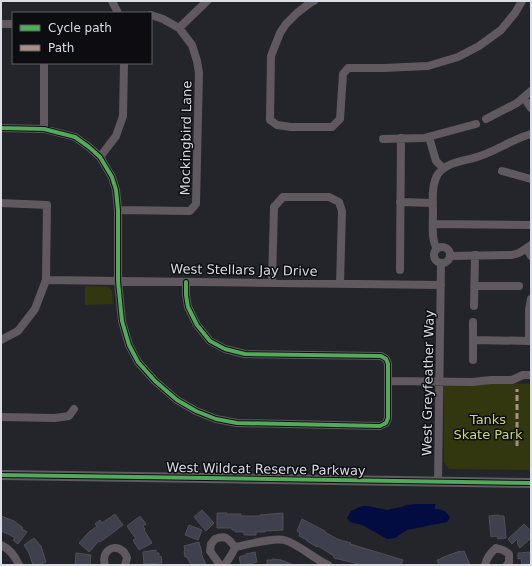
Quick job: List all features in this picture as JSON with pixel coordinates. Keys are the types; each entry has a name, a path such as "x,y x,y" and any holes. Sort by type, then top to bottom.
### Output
{"main road":[{"name":"West Wildcat Reserve Parkway","path":"1,475 531,483"}],"street":[{"path":"112,1 118,12"},
{"path":"179,28 207,1"},
{"path":"314,1 297,13 286,24 280,33 271,56 270,120 278,126 332,127 340,119 342,74 348,68 428,66 458,58 479,46 501,30 515,13 522,1"},
{"name":"Mockingbird Lane","path":"118,210 190,211 196,204 199,73 197,61 192,45 179,28 163,19 152,15"},
{"path":"1,24 12,24"},
{"path":"44,64 44,129"},
{"path":"100,157 116,136 123,116 124,64"},
{"path":"486,119 517,103 531,91"},
{"path":"524,98 531,108"},
{"path":"383,138 429,137 476,124"},
{"path":"1,128 44,129 75,137 89,146 100,157 112,177 116,190 118,210 118,281 122,321 129,345 138,362 155,381 177,400 196,411 216,419 237,423 380,426 386,423 388,418 389,381 388,364 386,359 381,356 245,354 225,349 210,341 197,325 188,307 186,282"},
{"path":"438,249 433,240 433,224 434,184 438,174 443,168 496,150 523,136 531,134"},
{"path":"429,137 436,161 443,168"},
{"path":"400,270 401,138"},
{"path":"502,170 531,179"},
{"path":"272,283 274,207 283,197 329,197 338,202 342,211 340,284"},
{"path":"400,202 434,203"},
{"path":"1,203 47,205 46,280 36,310 18,331 1,340"},
{"path":"433,224 531,225"},
{"path":"450,256 512,255 520,253 529,247 531,256"},
{"path":"444,248 448,250 450,256 445,263 438,262 435,258 435,252 438,249 444,248"},
{"path":"474,306 475,256"},
{"name":"West Greyfeather Way","path":"438,482 442,263"},
{"name":"West Stellars Jay Drive","path":"46,280 441,285"},
{"path":"475,286 519,286"},
{"path":"473,340 530,341 529,310 531,299"},
{"path":"473,322 473,360"},
{"path":"389,381 472,382 512,380 523,375 531,375"},
{"path":"1,417 55,418 69,416 74,409"},
{"path":"220,565 210,551 211,544 215,539 226,537 234,547 233,552 225,565"},
{"path":"234,547 283,539 328,565"},
{"path":"1,545 7,548 15,556 19,565"},
{"path":"105,565 104,556 107,551 112,548 118,548 124,552 127,558 125,565"},
{"path":"485,565 486,559 496,548 503,550 508,554 508,562 506,565"}],"green space":[{"path":"85,286 108,287 112,291 113,304 85,305"},
{"name":"Tanks Skate Park","path":"497,383 531,384 531,470 449,469 444,462 444,386"}],"shaded area":[{"path":"417,504 435,504 435,509 444,511 450,518 447,522 407,530 395,538 387,539 362,525 350,522 347,518 351,511 362,506 387,510"}],"building":[{"path":"202,510 214,523 206,531 194,517"},
{"path":"217,513 241,514 241,516 260,516 283,513 283,530 256,532 256,535 244,535 244,532 235,532 232,528 217,528"},
{"path":"115,514 123,525 100,542 99,541 89,552 79,543 97,526 95,524 100,520 102,523"},
{"path":"1,516 14,521 27,532 18,544 13,540 15,538 1,531"},
{"path":"140,516 146,524 143,526 145,529 144,530 152,543 139,550 133,540 136,539 127,526"},
{"path":"489,516 504,516 506,538 498,539 497,536 491,537"},
{"path":"302,519 337,539 403,560 401,565 363,565 334,558 334,556 299,536 300,533 297,531"},
{"path":"524,524 531,531 531,538 520,548 517,539 512,544 508,539"},
{"path":"189,525 202,530 198,540 185,535"},
{"path":"34,538 41,546 46,562 38,565 33,565 29,553 24,545"},
{"path":"199,542 201,553 206,565 191,565 187,557 185,557 184,546"},
{"path":"156,550 156,553 159,553 159,557 161,556 162,563 144,564 143,552"},
{"path":"460,551 464,551 470,565 439,565 437,560"},
{"path":"255,552 257,562 241,565 239,557"},
{"path":"531,552 531,565 522,565 521,558 518,559 518,553"},
{"path":"76,553 91,555 90,565 75,565"},
{"path":"267,560 281,560 294,565 267,565"}],"marked path":[{"path":"517,389 517,446"}],"cycle path":[{"path":"1,128 44,129 75,137 100,157 112,177 116,190 118,210 118,281 122,321 129,345 138,362 155,381 177,400 196,411 216,419 237,423 380,426 386,423 388,418 388,364 386,359 381,356 245,354 225,349 210,341 197,325 188,307 186,282"},
{"path":"1,475 531,483"}]}
